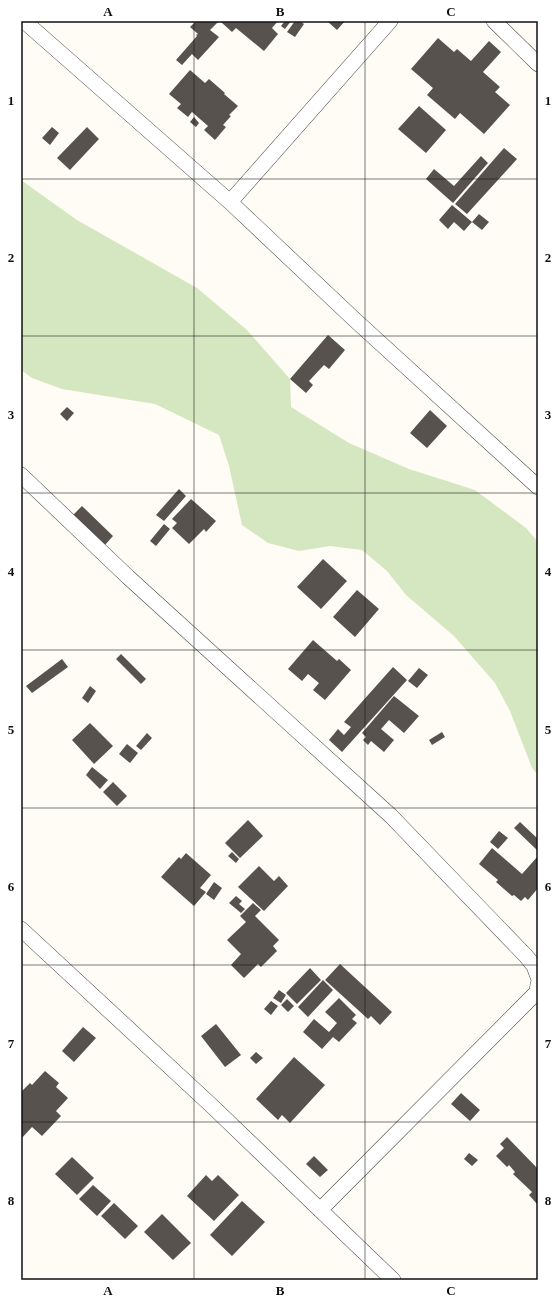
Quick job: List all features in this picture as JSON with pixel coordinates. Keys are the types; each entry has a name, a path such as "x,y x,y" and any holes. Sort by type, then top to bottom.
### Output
{"street":[{"path":"24,21 230,202 355,320 538,487"},
{"path":"230,202 390,21"},
{"path":"494,21 538,64"},
{"path":"21,475 128,577 391,816 526,956 534,966 538,976"},
{"path":"21,929 214,1107 393,1280"},
{"path":"320,1210 537,992 538,984"}],"green space":[{"path":"21,180 77,220 197,288 247,330 290,379 291,407 349,443 409,469 475,490 526,528 538,542 538,775 532,768 510,711 495,683 454,636 406,595 387,571 362,550 330,546 299,551 268,543 242,525 229,466 219,435 155,404 62,389 32,378 21,370"}],"building":[{"path":"196,21 219,21 210,30 219,37 198,60 192,54 182,65 176,60 197,36 196,35 198,34 190,27"},
{"path":"278,21 272,28 278,34 264,51 236,28 232,32 221,22"},
{"path":"285,21 291,21 285,29 281,26"},
{"path":"295,21 300,21 304,24 295,37 287,32"},
{"path":"327,21 345,21 337,30"},
{"path":"438,38 454,52 457,49 471,61 489,41 501,52 483,72 500,87 495,92 510,105 484,134 460,113 455,119 427,95 433,88 411,69"},
{"path":"190,70 205,83 209,79 238,106 229,115 231,116 223,125 226,127 215,140 204,130 208,126 192,112 188,117 177,108 181,104 169,94"},
{"path":"419,106 446,130 426,153 398,129"},
{"path":"194,117 199,123 196,127 190,122"},
{"path":"52,127 59,133 50,145 42,138"},
{"path":"87,127 99,139 70,170 57,158"},
{"path":"504,148 517,159 467,214 455,204"},
{"path":"481,156 488,163 453,203 426,179 434,169 454,186"},
{"path":"452,205 472,222 464,231 454,222 448,229 439,220"},
{"path":"479,214 489,222 482,230 472,222"},
{"path":"328,335 345,350 329,369 324,365 309,381 313,385 306,393 290,379"},
{"path":"67,407 74,413 67,421 60,414"},
{"path":"430,410 447,426 427,448 410,433"},
{"path":"179,489 186,496 164,521 156,515"},
{"path":"191,499 216,521 206,532 204,529 189,544 172,528 177,523 172,519"},
{"path":"82,506 113,536 105,545 73,515"},
{"path":"164,524 170,529 156,546 150,541"},
{"path":"323,559 347,581 321,609 297,587"},
{"path":"357,590 379,609 355,637 333,617"},
{"path":"313,640 337,661 339,659 351,670 325,700 313,690 319,683 308,674 302,681 288,669"},
{"path":"121,654 146,679 141,684 116,659"},
{"path":"62,659 68,667 32,693 26,686"},
{"path":"393,667 407,680 342,752 329,740 338,729 344,735 351,727 344,722"},
{"path":"419,668 428,675 417,688 408,681"},
{"path":"90,686 96,691 88,703 82,698"},
{"path":"394,696 419,716 404,733 389,720 381,729 394,740 384,752 371,741 368,745 363,740 366,737 362,733"},
{"path":"90,723 113,746 94,764 72,740"},
{"path":"442,732 445,737 432,745 429,740"},
{"path":"147,733 152,738 141,750 136,746"},
{"path":"127,744 138,753 130,763 119,754"},
{"path":"92,767 108,780 100,789 86,775"},
{"path":"113,782 127,796 117,806 103,792"},
{"path":"248,820 263,836 240,858 225,843"},
{"path":"520,822 538,839 538,851 514,828"},
{"path":"499,831 508,838 498,849 490,842"},
{"path":"492,848 522,874 538,856 538,888 528,900 525,897 521,901 514,895 512,896 496,882 498,880 479,864"},
{"path":"232,852 239,859 236,863 228,856"},
{"path":"186,853 211,875 200,888 206,892 194,906 161,877 179,857 181,859"},
{"path":"259,866 274,881 279,876 288,886 264,911 238,887"},
{"path":"214,882 222,888 214,900 206,894"},
{"path":"236,896 242,901 239,904 245,909 241,913 229,903"},
{"path":"253,903 261,910 255,916 279,940 273,946 277,951 261,967 258,964 244,978 231,965 241,954 227,940 246,922 240,916"},
{"path":"340,964 392,1012 380,1025 371,1016 368,1019 325,980"},
{"path":"310,968 321,980 297,1004 286,993"},
{"path":"323,980 333,990 308,1017 298,1007"},
{"path":"279,990 286,995 281,1003 273,998"},
{"path":"339,998 356,1015 352,1019 357,1023 339,1042 333,1037 322,1049 303,1032 314,1019 329,1032 337,1023 325,1012"},
{"path":"287,999 294,1006 288,1012 281,1005"},
{"path":"271,1001 278,1006 271,1015 264,1009"},
{"path":"216,1024 241,1055 225,1067 201,1036"},
{"path":"83,1027 96,1038 74,1062 62,1051"},
{"path":"256,1052 263,1058 256,1064 250,1058"},
{"path":"294,1057 325,1085 290,1123 282,1115 278,1120 256,1099"},
{"path":"45,1071 59,1083 56,1087 68,1098 56,1111 61,1116 42,1136 32,1127 21,1139 21,1092 30,1083 32,1085"},
{"path":"461,1093 480,1110 470,1121 451,1104"},
{"path":"507,1137 538,1169 538,1205 529,1195 532,1192 513,1174 515,1172 509,1165 507,1167 496,1156 504,1148 500,1144"},
{"path":"469,1153 478,1160 472,1166 464,1159"},
{"path":"314,1156 328,1170 320,1177 306,1164"},
{"path":"72,1157 94,1178 77,1195 55,1174"},
{"path":"206,1175 212,1181 218,1175 239,1195 214,1221 187,1196"},
{"path":"93,1185 111,1201 97,1216 79,1199"},
{"path":"242,1201 265,1222 232,1256 210,1235"},
{"path":"114,1203 138,1226 125,1239 101,1216"},
{"path":"162,1214 191,1243 173,1260 144,1232"}]}
